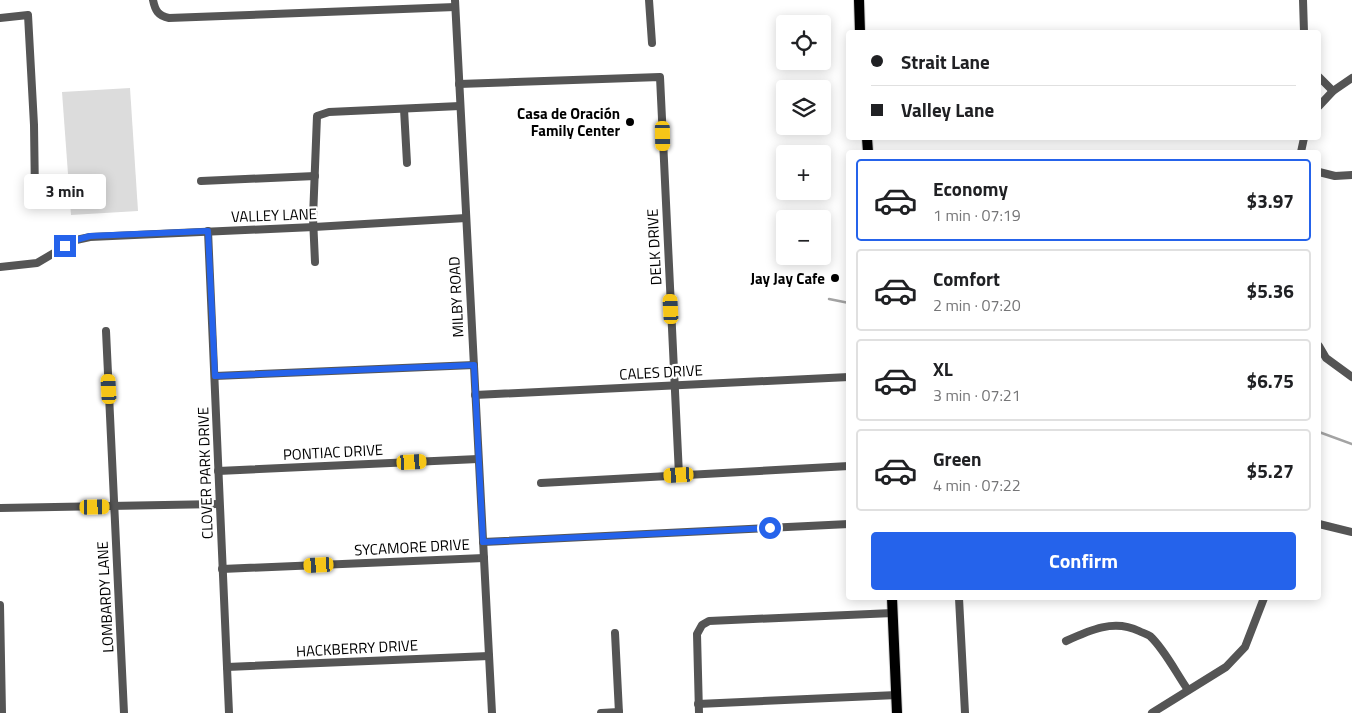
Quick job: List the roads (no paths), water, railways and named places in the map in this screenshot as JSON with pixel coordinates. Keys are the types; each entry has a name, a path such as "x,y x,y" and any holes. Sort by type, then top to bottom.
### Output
{"main road":[{"path":"859,0 860,30"},
{"path":"892,600 898,713"}],"street":[{"path":"153,0 155,10 160,16 169,18 455,4"},
{"path":"649,0 652,43"},
{"path":"1303,0 1304,30"},
{"name":"MILBY ROAD","path":"455,4 492,713"},
{"path":"0,18 28,15 34,125 35,196"},
{"name":"DELK DRIVE","path":"459,84 660,77 679,475"},
{"path":"1321,104 1333,91 1352,78"},
{"path":"1321,79 1333,91"},
{"path":"315,262 316,120 319,114 460,106"},
{"path":"404,109 407,164"},
{"path":"1321,172 1335,176 1352,175"},
{"path":"201,181 315,176"},
{"name":"VALLEY LANE","path":"0,266 36,263 76,240 90,236 314,227 466,218"},
{"name":"CLOVER PARK DRIVE","path":"208,231 229,713"},
{"name":"LOMBARDY LANE","path":"106,331 124,713"},
{"path":"1321,349 1326,358 1352,377"},
{"path":"215,376 474,365"},
{"name":"CALES DRIVE","path":"475,395 846,377"},
{"name":"PONTIAC DRIVE","path":"218,471 478,459"},
{"path":"540,483 846,466"},
{"path":"0,508 219,504"},
{"path":"483,542 846,524"},
{"path":"1321,524 1352,532"},
{"name":"SYCAMORE DRIVE","path":"222,569 484,558"},
{"path":"959,600 965,713"},
{"path":"1152,713 1226,667 1245,647 1263,600"},
{"path":"0,605 2,713"},
{"path":"699,713 697,634 702,625 709,621 894,613"},
{"path":"1066,641 1090,630 1109,625 1130,626 1149,636 1160,648 1188,690"},
{"path":"601,713 619,713 615,633"},
{"name":"HACKBERRY DRIVE","path":"227,668 489,656"},
{"path":"698,704 897,695"}],"waterway":[{"path":"829,299 846,302"},
{"path":"1321,433 1352,444"}],"place":[{"name":"Casa de Oración Family Center","path":"630,122"},
{"name":"Jay Jay Cafe","path":"835,278"}]}
